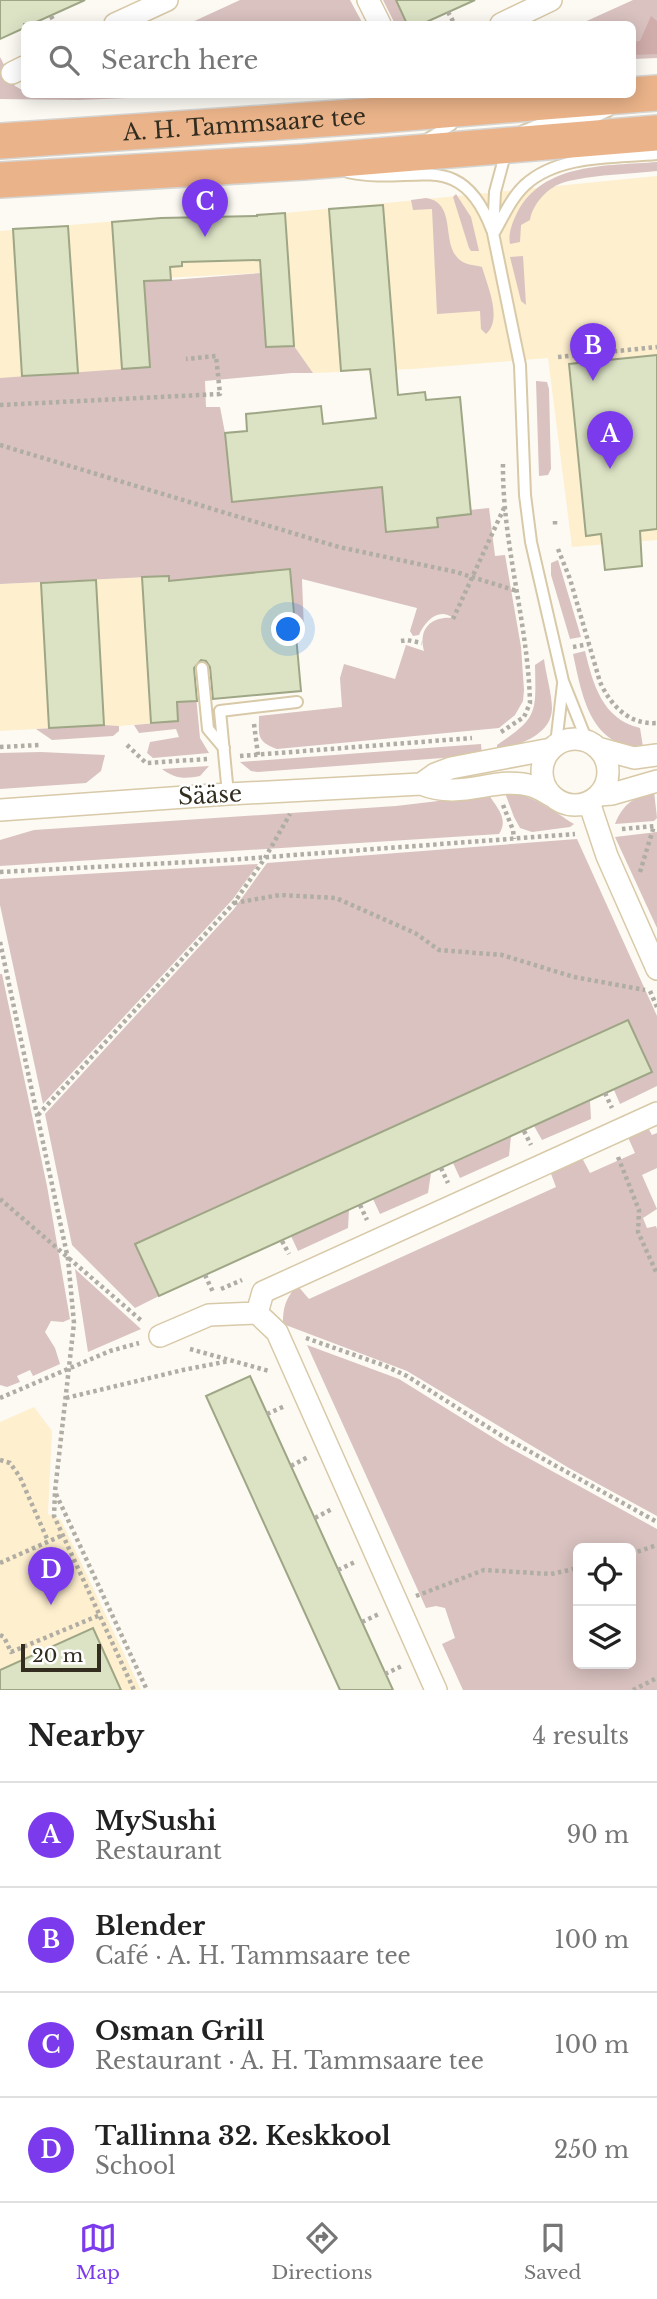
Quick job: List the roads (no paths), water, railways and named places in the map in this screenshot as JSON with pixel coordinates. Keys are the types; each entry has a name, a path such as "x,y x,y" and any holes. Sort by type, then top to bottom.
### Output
{"main road":[{"name":"A. H. Tammsaare tee","path":"0,141 461,103 556,98"},
{"name":"A. H. Tammsaare tee","path":"0,180 304,162 657,133"}],"street":[{"path":"122,21 167,0"},
{"path":"368,0 378,21"},
{"path":"507,21 551,0"},
{"name":"Sääse","path":"421,785 435,774 451,768 553,746 571,739 593,744 617,755 634,758 657,755"},
{"path":"593,744 608,766 605,786 594,798 607,856 657,968"},
{"path":"552,796 542,778 545,757 553,746"},
{"name":"Sääse","path":"0,810 228,794 421,785 456,792 508,784 533,786 570,805 657,781"},
{"path":"257,1313 263,1292 657,1113"},
{"path":"160,1336 209,1315 257,1313 277,1332 388,1608 436,1690"}],"lane":[{"path":"493,233 495,192 508,146 520,132 540,124 588,120 651,93"},
{"path":"406,153 451,125 461,103"},
{"path":"493,233 524,185 551,168 568,163 657,154"},
{"path":"304,162 367,176 417,174 452,178 463,184 483,206 493,233 520,365 530,542 563,681 593,744"},
{"path":"202,668 208,729 224,748"},
{"path":"553,746 563,681"},
{"path":"228,794 220,711 297,702"}],"place":[{"name":"Osman Grill","path":"205,237"},
{"name":"Blender","path":"593,381"},
{"name":"MySushi","path":"610,469"},
{"name":"Tallinna 32. Keskkool","path":"51,1605"}]}
